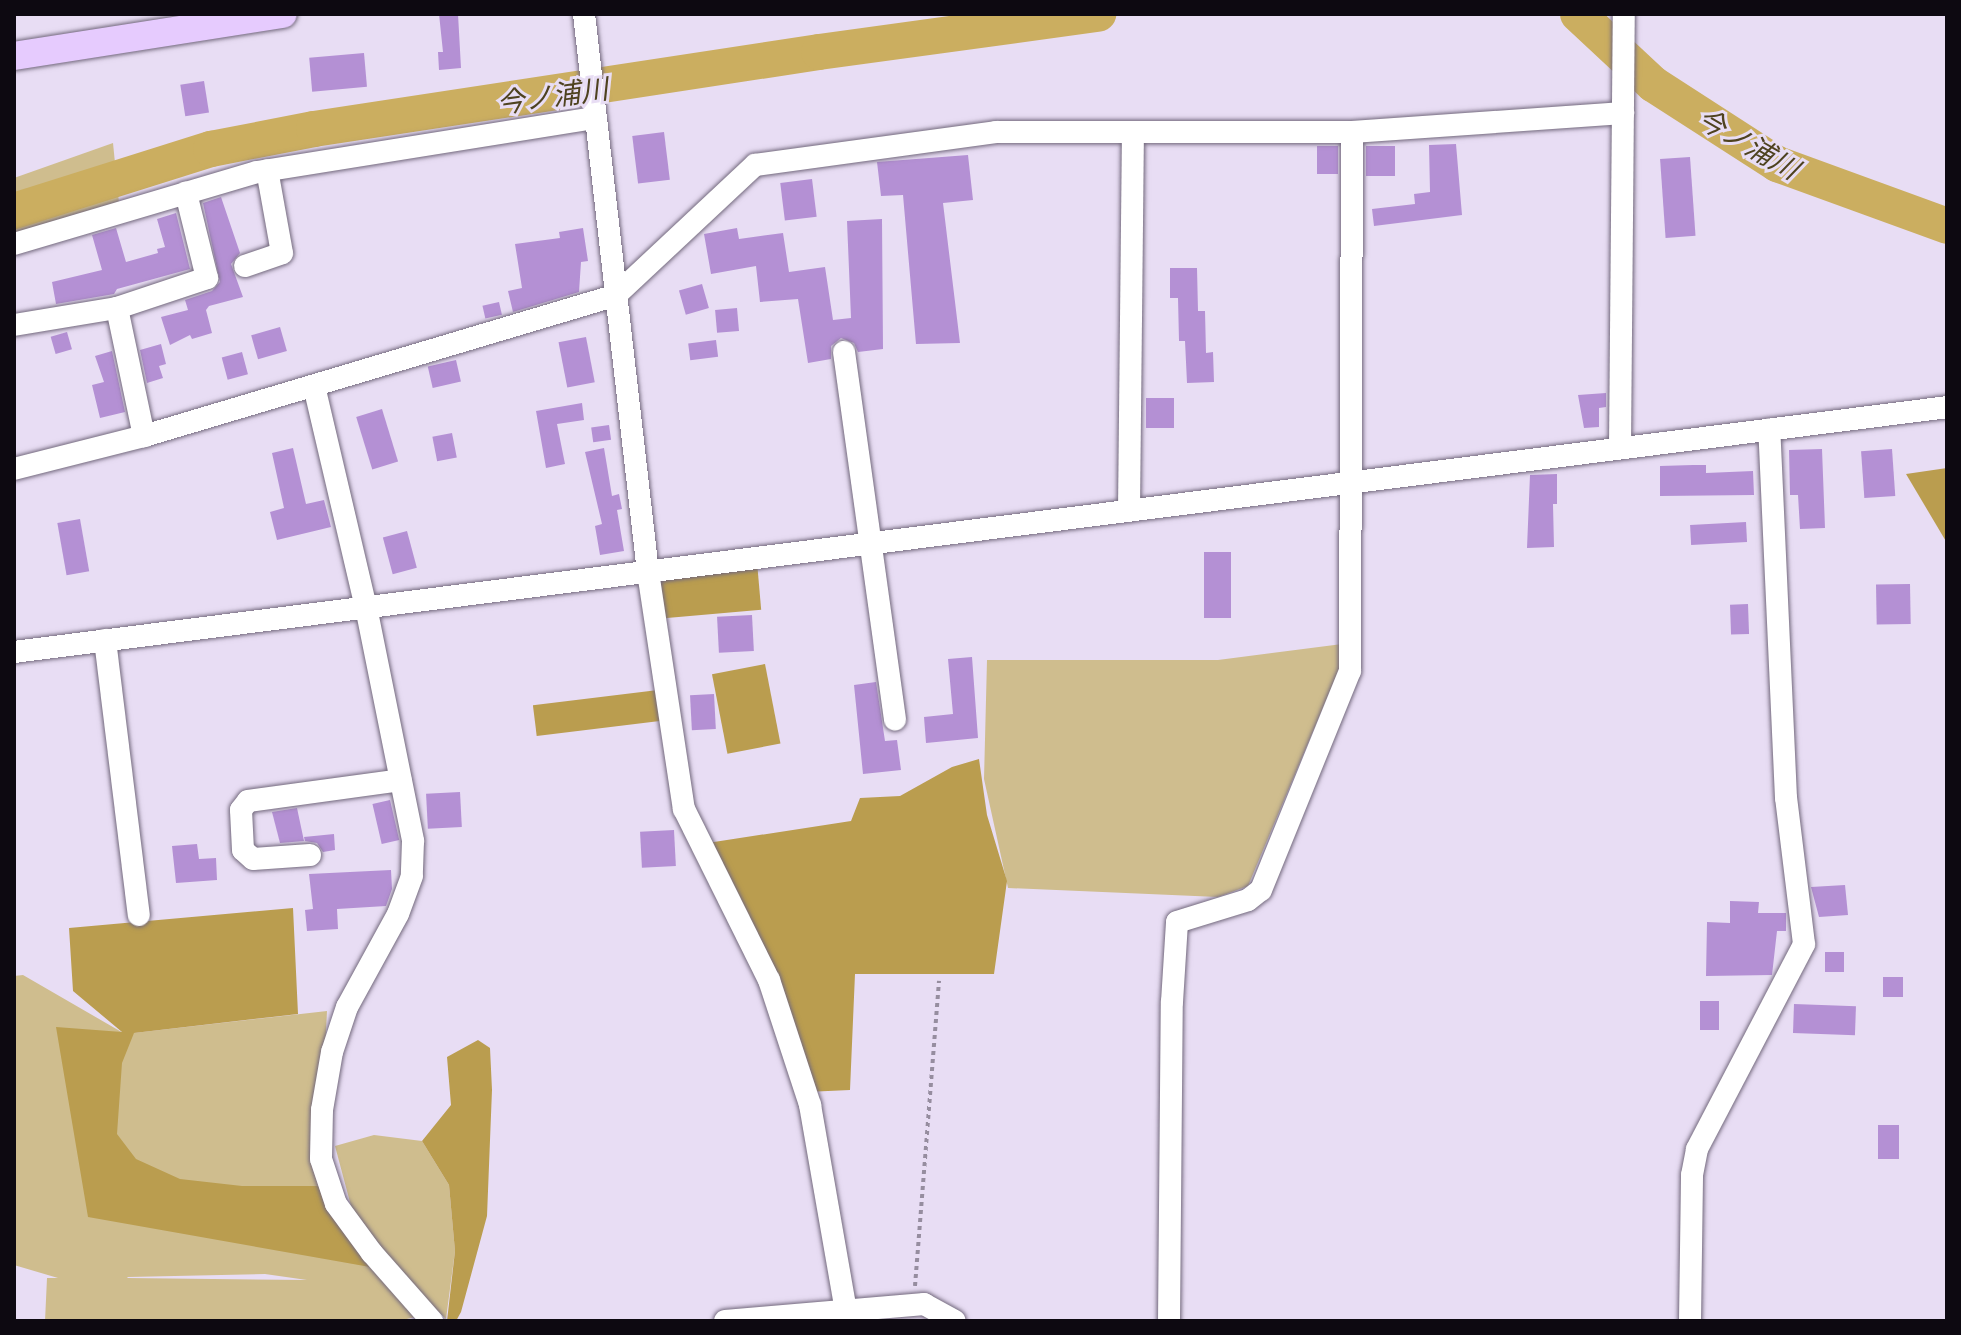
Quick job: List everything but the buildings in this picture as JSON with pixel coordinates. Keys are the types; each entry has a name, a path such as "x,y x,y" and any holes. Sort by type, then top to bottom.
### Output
{"main road":[{"path":"14,56 149,24 283,14"}],"street":[{"path":"584,14 648,572 684,809 769,980 810,1105 846,1311"},
{"path":"1620,447 1624,14"},
{"path":"14,469 144,436 615,296 755,165 996,132 1352,132 1623,113"},
{"path":"14,244 267,170 595,117"},
{"path":"1129,510 1133,132"},
{"path":"1169,1321 1172,1002 1177,922 1248,900 1261,890 1350,671 1352,132"},
{"path":"245,266 282,253 267,170"},
{"path":"14,325 117,308 207,278 186,193"},
{"path":"117,308 144,436"},
{"path":"844,352 895,719"},
{"path":"314,386 366,607 413,841 412,876 398,914 347,1007 332,1052 322,1110 321,1159 336,1204 372,1253 432,1321"},
{"path":"14,652 1351,480 1947,407"},
{"path":"1690,1321 1692,1175 1697,1149 1804,944 1786,798 1769,429"},
{"path":"105,640 139,915"},
{"path":"310,855 253,859 243,850 241,810 248,801 401,780"},
{"path":"725,1321 924,1304 955,1321"}],"path":[{"path":"913,1305 939,981"}],"shaded area":[{"path":"113,143 120,213 14,242 14,178"},
{"path":"1947,468 1947,543 1906,474"},
{"path":"757,562 761,610 656,619 651,571"},
{"path":"1350,643 1248,886 1218,897 1008,888 984,779 987,660 1218,660"},
{"path":"765,664 780,744 727,754 712,674"},
{"path":"658,690 662,721 537,736 533,705"},
{"path":"979,759 987,815 1007,881 994,974 855,974 850,1090 806,1092 701,844 851,821 860,798 900,796 952,767"},
{"path":"293,908 298,1014 134,1033 122,1063 117,1134 136,1159 180,1179 242,1186 330,1186 387,1270 88,1217 56,1027 122,1032 73,991 69,928"},
{"path":"23,975 125,1034 327,1011 322,1110 330,1186 355,1221 335,1146 374,1135 422,1141 449,1185 455,1251 446,1319 376,1252 420,1316 398,1321 45,1321 47,1278 58,1278 14,1265 14,976","holes":["265,1274 307,1280 127,1278"]},
{"path":"478,1040 490,1048 492,1090 487,1216 461,1312 456,1321 447,1321 455,1251 449,1185 422,1141 451,1105 447,1057"}],"waterway":[{"name":"今ノ浦川","path":"14,211 211,149 314,129 819,52 1098,14"},
{"name":"今ノ浦川","path":"1578,14 1653,84 1777,164 1947,226"}]}
